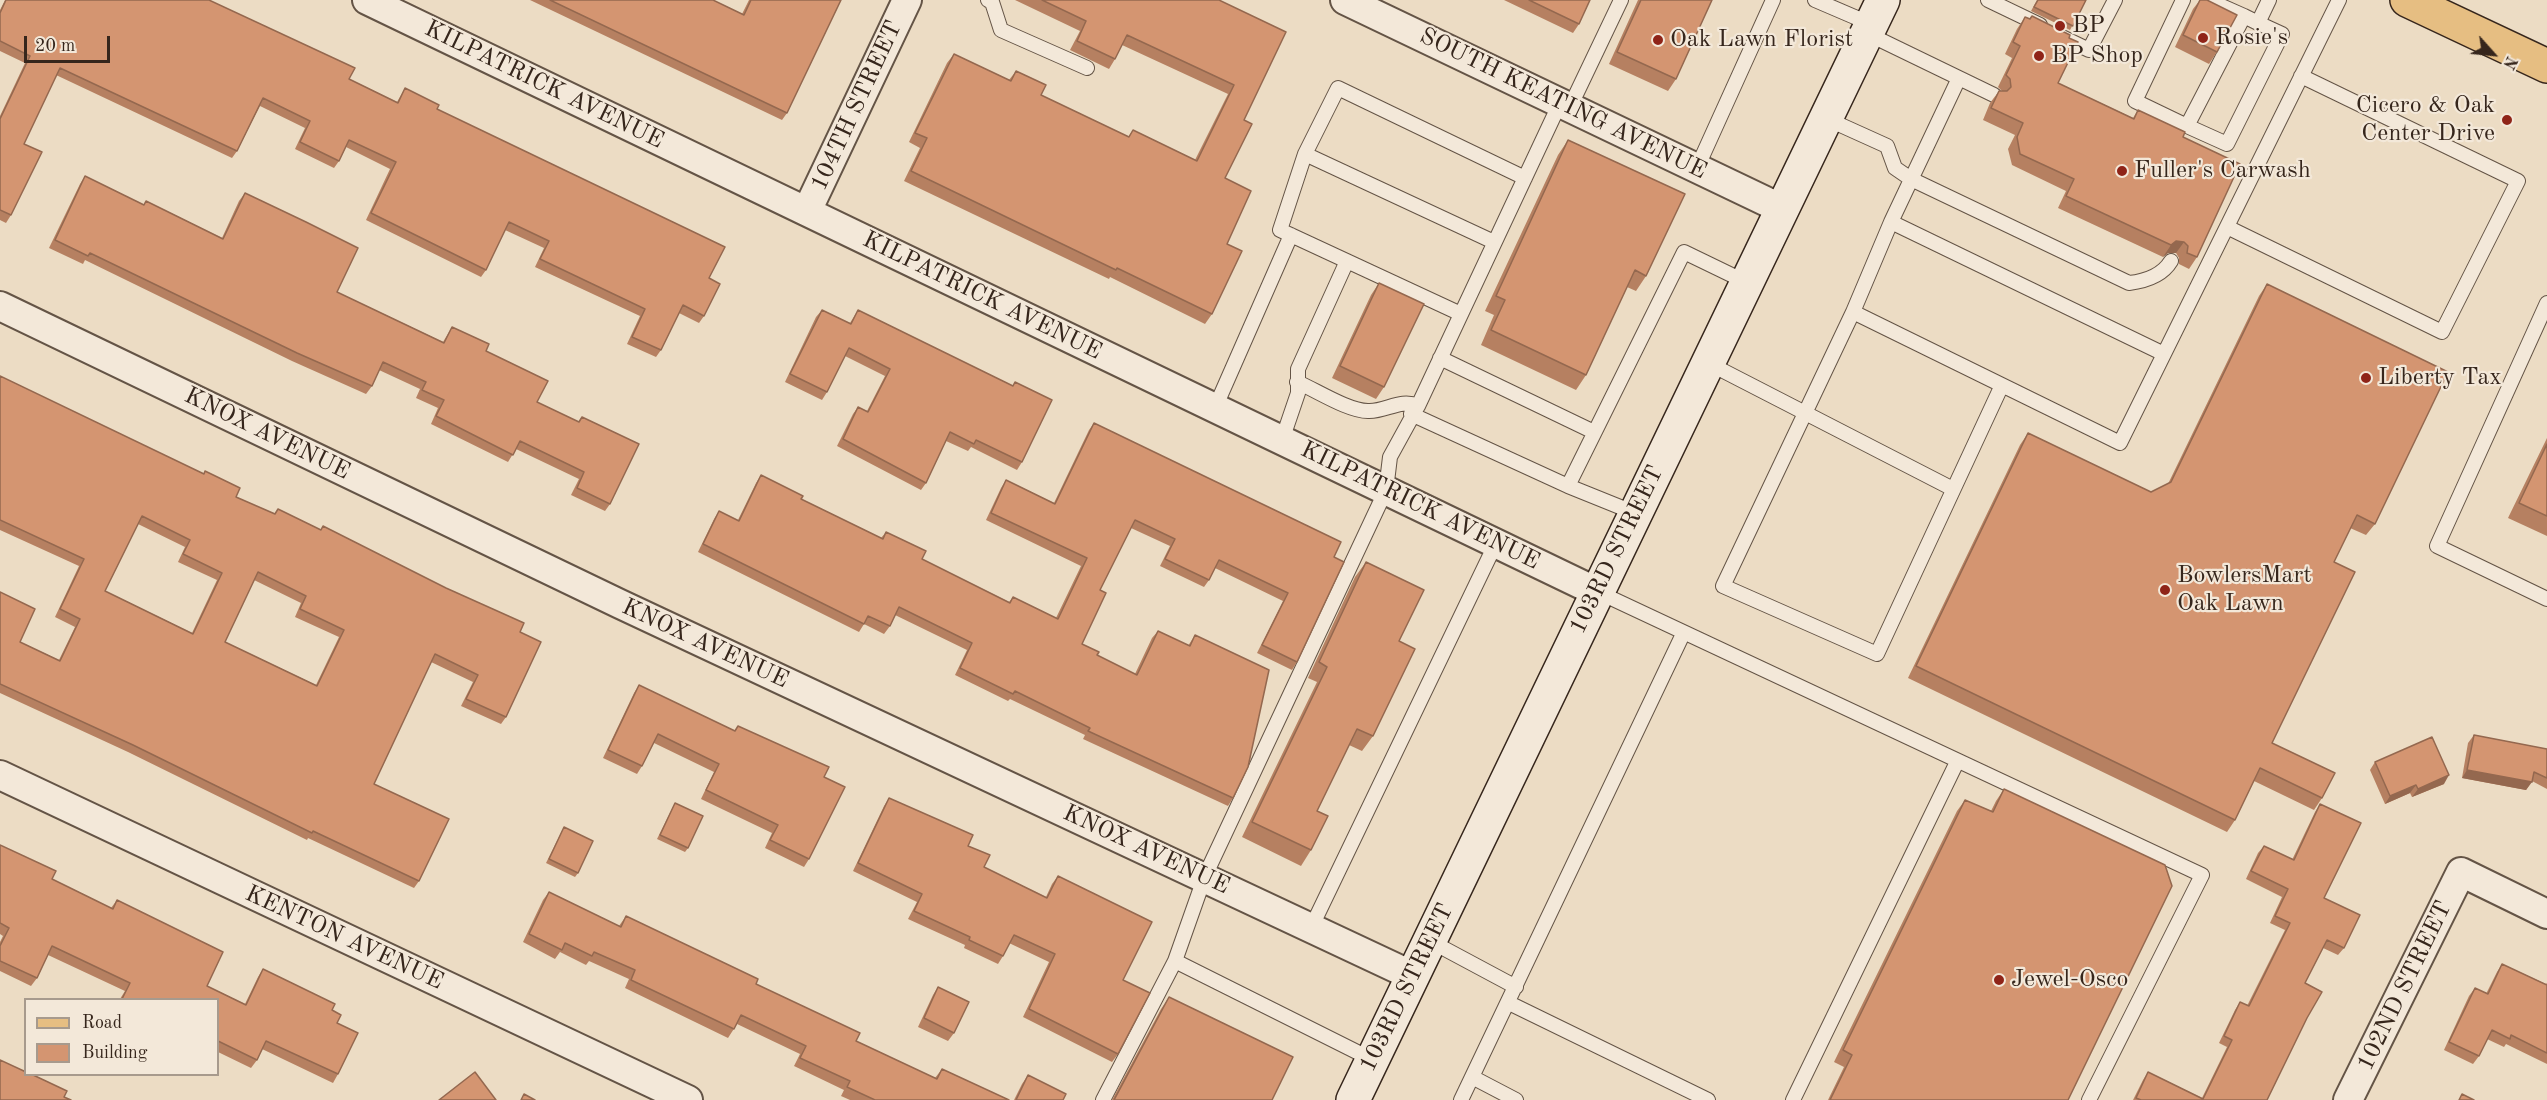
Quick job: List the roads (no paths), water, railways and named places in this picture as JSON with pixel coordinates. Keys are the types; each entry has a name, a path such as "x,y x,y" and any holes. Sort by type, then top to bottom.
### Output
{"main road":[{"path":"2407,0 2547,65"},
{"name":"103RD STREET","path":"1353,1100 1873,19"}],"street":[{"name":"KILPATRICK AVENUE","path":"367,0 1597,591"},
{"name":"104TH STREET","path":"807,212 907,0"},
{"name":"SOUTH KEATING AVENUE","path":"1344,0 1782,208"},
{"name":"KNOX AVENUE","path":"0,306 620,603 1205,876 1413,976"},
{"name":"KENTON AVENUE","path":"0,775 688,1100"},
{"name":"102ND STREET","path":"2348,1100 2462,872 2547,914"}],"lane":[{"path":"988,0 992,2 1001,30 1087,68"},
{"path":"1103,1100 1175,961 1205,876 1386,490 1390,457 1440,358 1525,178 1620,0"},
{"path":"1696,168 1773,0"},
{"path":"1815,0 1873,19 1959,78 1994,95"},
{"path":"1989,0 2089,50 2115,0"},
{"path":"2183,0 2135,101 2227,144 2282,34 2208,0"},
{"path":"2258,23 2269,0"},
{"path":"1853,312 2120,443 2339,0"},
{"path":"2187,126 2244,16"},
{"path":"2227,227 2442,332 2518,181 2301,76"},
{"path":"1959,78 1911,179 1853,312 1723,586 1877,654 2002,385"},
{"path":"1461,314 1280,230 1305,153 1338,88 1525,178"},
{"path":"1826,118 1887,146 1895,168 1911,179 2129,283 2146,280 2166,270 2171,261"},
{"path":"1305,153 1494,242"},
{"path":"1892,222 2164,354"},
{"path":"1215,408 1291,235"},
{"path":"1568,486 1684,252 1746,282"},
{"path":"1282,440 1295,405 1298,369 1347,261"},
{"path":"2547,303 2437,546 2547,599"},
{"path":"1440,358 1594,432"},
{"path":"1708,363 1953,489"},
{"path":"1298,382 1356,409 1369,411 1407,402 1414,410 1568,486 1635,513"},
{"path":"1311,928 1496,543"},
{"path":"1597,591 1683,634 2202,875 2089,1100"},
{"path":"1461,1100 1683,634"},
{"path":"1793,1100 1956,762"},
{"path":"1430,941 1516,987"},
{"path":"1175,961 1373,1060"},
{"path":"1509,1003 1708,1100"},
{"path":"1472,1077 1516,1100"}],"place":[{"name":"BP","path":"2060,26"},
{"name":"Rosie's","path":"2203,38"},
{"name":"Oak Lawn Florist","path":"1658,40"},
{"name":"BP Shop","path":"2039,56"},
{"name":"Cicero & Oak Center Drive","path":"2507,120"},
{"name":"Fuller's Carwash","path":"2122,171"},
{"name":"Liberty Tax","path":"2366,378"},
{"name":"BowlersMart Oak Lawn","path":"2165,590"},
{"name":"Jewel-Osco","path":"1999,980"}]}
